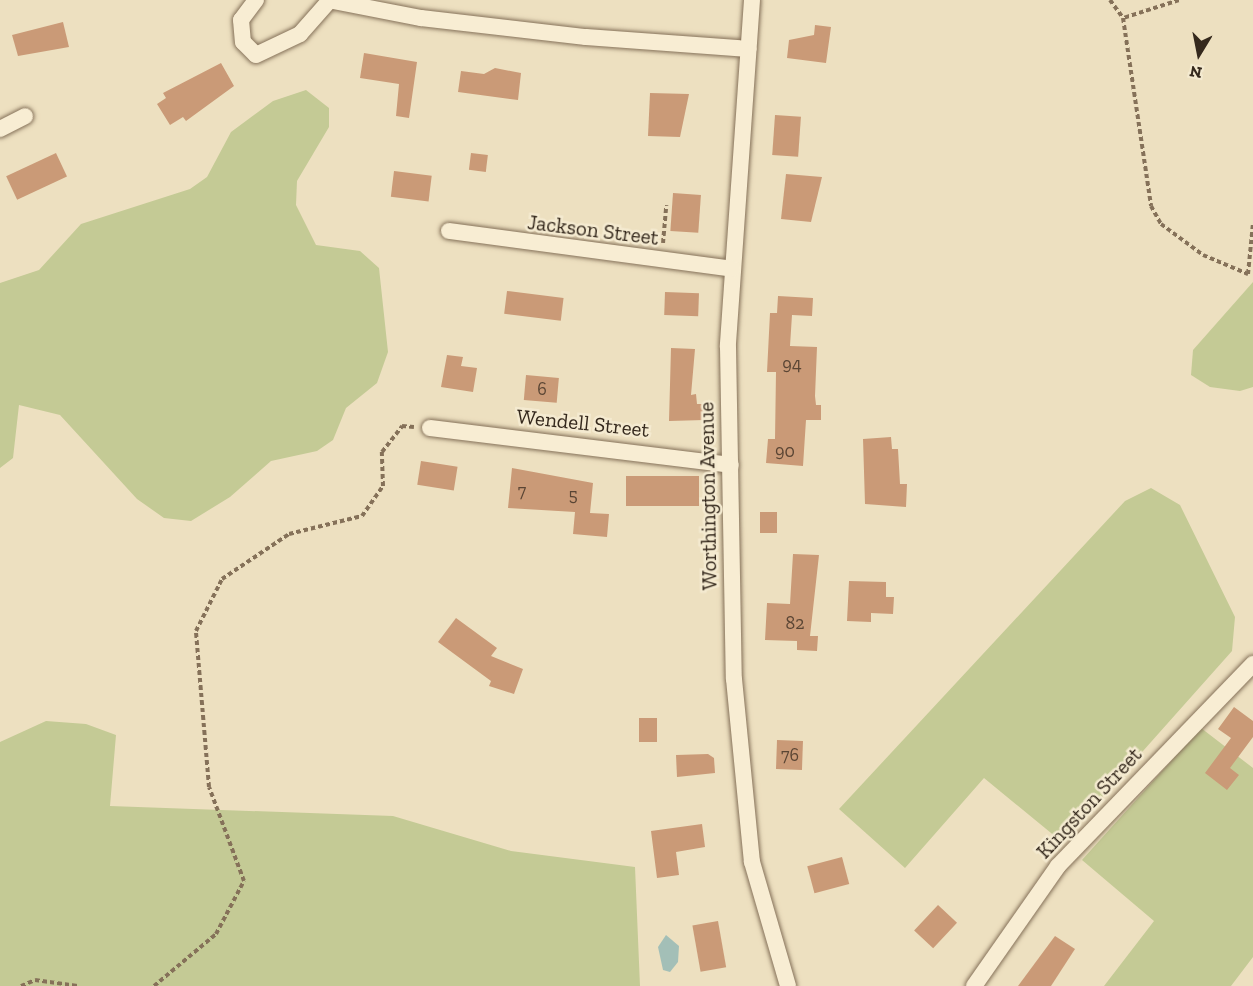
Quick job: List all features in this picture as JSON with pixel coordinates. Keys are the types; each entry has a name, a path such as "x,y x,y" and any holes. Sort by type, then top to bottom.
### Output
{"street":[{"path":"256,0 241,20 243,42 256,56 300,34 329,0 421,18 749,49"},
{"name":"Worthington Avenue","path":"752,0 732,269 731,465 734,679 747,827 758,893 788,986"},
{"path":"0,129 25,116"},
{"name":"Jackson Street","path":"449,231 732,269"},
{"name":"Wendell Street","path":"430,428 731,465"},
{"name":"Kingston Street","path":"974,986 1058,866 1253,664"}],"path":[{"path":"1110,0 1123,18 1151,206 1161,224 1203,255 1248,274 1253,223"},
{"path":"1123,18 1179,0"},
{"path":"662,261 666,205"},
{"path":"154,986 216,934 244,881 209,787 196,631 201,620 222,579 289,534 362,516 383,486 382,452 402,426 430,428"},
{"path":"21,986 35,980 78,986"}],"green space":[{"path":"306,90 329,108 329,127 297,181 296,205 316,245 360,251 379,268 388,352 377,383 346,408 333,440 317,451 271,461 230,497 191,521 164,518 137,499 60,415 19,405 13,458 0,468 0,283 39,270 81,224 190,189 207,177 231,132 273,101"},
{"path":"1253,282 1253,387 1240,391 1210,387 1191,375 1193,350"},
{"path":"1151,488 1180,505 1235,617 1232,651 1062,842 984,778 905,868 839,809 1125,501"},
{"path":"46,721 86,724 116,735 110,806 393,816 511,851 635,867 640,986 0,986 0,742"},
{"path":"1201,728 1253,768 1253,957 1231,986 1104,986 1154,921 1082,860"}],"water":[{"path":"666,935 679,946 678,962 670,972 663,970 658,947"}],"building":[{"path":"63,22 69,47 18,56 12,35"},
{"path":"815,25 831,27 826,63 787,58 789,40 814,35"},
{"path":"364,53 417,62 409,118 396,116 399,84 360,78"},
{"path":"221,63 234,86 186,121 183,117 170,125 157,104 166,98 163,93"},
{"path":"495,68 521,73 518,100 458,92 461,71 484,74"},
{"path":"650,93 689,94 680,137 648,136"},
{"path":"775,115 801,117 798,157 772,155"},
{"path":"56,153 67,177 17,200 6,176"},
{"path":"471,153 488,155 486,172 469,170"},
{"path":"394,171 432,176 429,201 391,197"},
{"path":"786,174 822,177 811,222 781,219"},
{"path":"673,193 701,195 698,233 670,231"},
{"path":"507,291 564,298 561,321 504,314"},
{"path":"665,292 699,293 698,316 664,315"},
{"path":"778,296 813,298 812,316 792,315 790,346 817,347 815,396 816,405 821,405 821,420 806,420 803,466 766,463 768,439 775,439 776,372 767,372 770,313 777,313"},
{"path":"671,348 695,349 691,395 696,394 697,404 704,404 704,420 669,421"},
{"path":"447,355 463,357 461,366 477,368 473,392 441,387"},
{"path":"526,375 559,378 557,403 524,400"},
{"path":"891,437 892,449 898,449 900,484 907,484 906,507 865,504 863,439"},
{"path":"421,461 458,467 454,490 417,485"},
{"path":"512,468 593,483 590,513 609,514 607,537 573,534 575,512 508,508"},
{"path":"626,476 699,476 699,506 626,506"},
{"path":"760,512 777,512 777,533 760,533"},
{"path":"793,554 819,555 810,636 818,636 817,651 797,650 797,641 765,640 767,603 790,604"},
{"path":"849,581 886,582 886,597 894,597 893,614 871,613 871,622 847,621"},
{"path":"456,618 497,648 491,656 523,669 514,694 489,686 491,681 438,642"},
{"path":"1234,707 1253,721 1253,737 1230,768 1239,775 1227,790 1205,773 1231,738 1218,729"},
{"path":"639,718 657,718 657,742 639,742"},
{"path":"777,740 803,741 802,770 776,769"},
{"path":"708,754 714,758 715,773 677,777 676,755"},
{"path":"702,824 705,847 676,852 679,875 657,878 651,831"},
{"path":"842,857 849,884 814,893 807,866"},
{"path":"938,905 957,923 933,948 914,931"},
{"path":"718,921 726,967 701,972 692,926"},
{"path":"1055,936 1075,949 1051,986 1018,986"}]}
